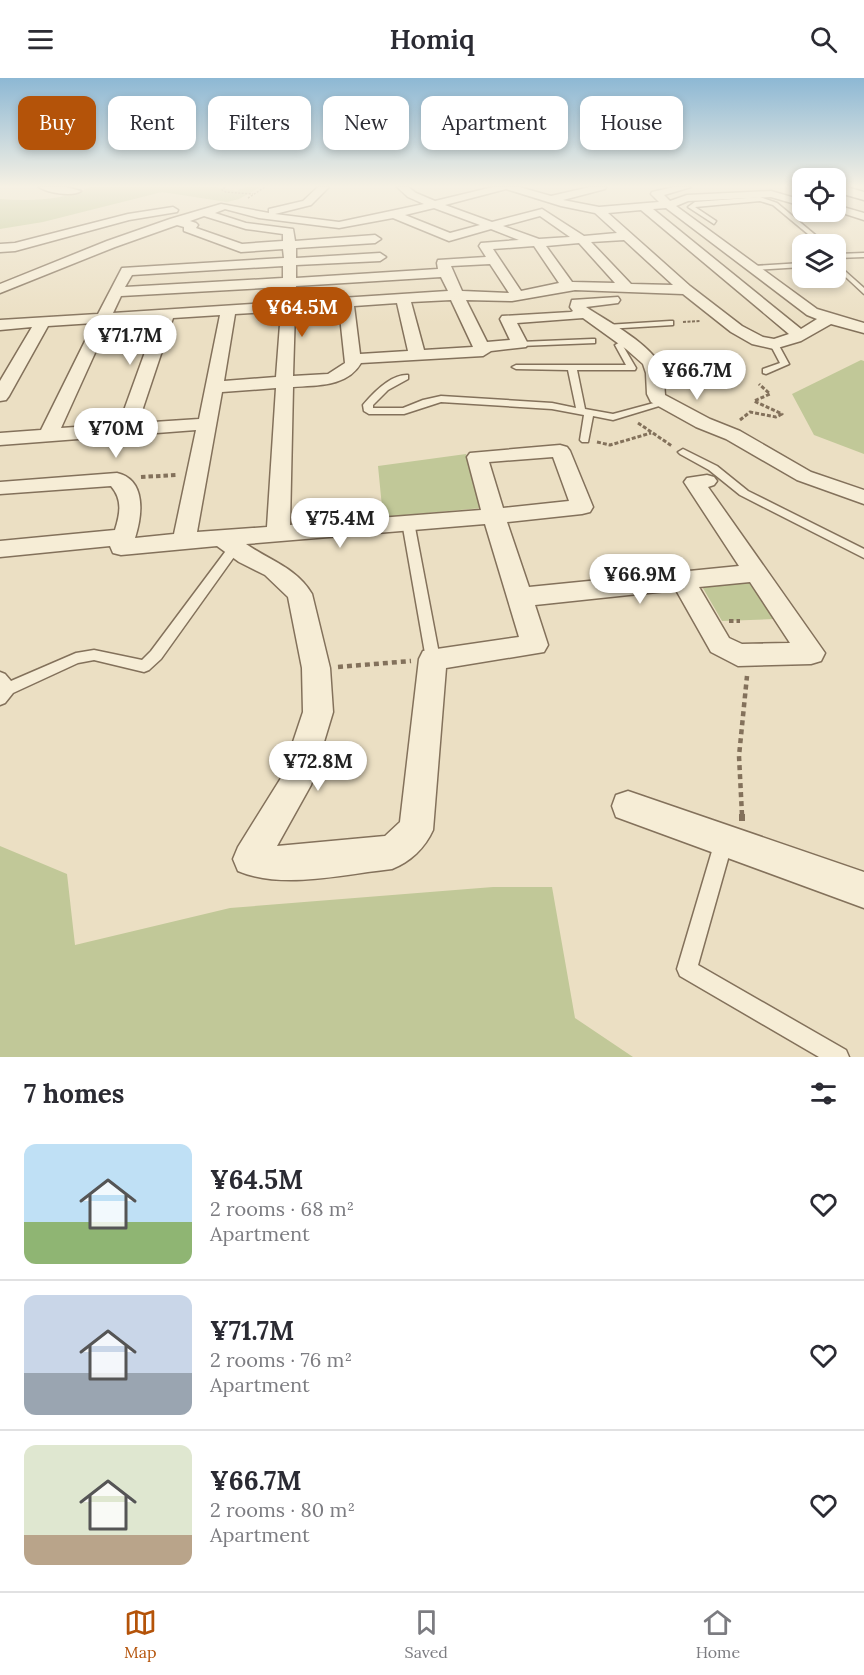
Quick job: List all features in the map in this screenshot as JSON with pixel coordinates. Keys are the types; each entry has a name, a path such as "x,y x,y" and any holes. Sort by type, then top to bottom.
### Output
{"street":[{"path":"0,248 15,247 69,233"},
{"path":"0,302 12,299 15,294 0,289 142,233"},
{"path":"198,233 241,248 375,239"},
{"path":"278,533 290,262 289,233"},
{"path":"373,233 385,276"},
{"path":"439,233 449,237 464,233"},
{"path":"512,233 538,243 568,286"},
{"path":"570,233 582,240 627,288"},
{"path":"624,233 721,320 762,343 774,344 800,335 829,319"},
{"path":"675,233 800,335"},
{"path":"705,233 812,312 864,328"},
{"path":"518,296 485,246 627,236"},
{"path":"48,435 127,271 380,257"},
{"path":"353,359 483,351 443,263 494,260"},
{"path":"662,268 714,264 749,265"},
{"path":"116,292 288,284 446,273"},
{"path":"0,325 456,295 488,298 518,296 568,286 689,292"},
{"path":"689,292 577,303 577,307 626,341 650,362 655,372 654,388 657,398 703,423 726,432 804,476 864,497"},
{"path":"403,299 417,355"},
{"path":"214,387 284,383 339,376 353,364 346,302"},
{"path":"184,541 229,309"},
{"path":"126,430 167,313"},
{"path":"482,347 520,344 507,319 586,313"},
{"path":"0,396 43,321"},
{"path":"0,439 207,424"},
{"path":"0,488 117,479 127,490 132,506 121,547 184,541 228,542 278,533 494,516 582,507 560,451 477,457 494,516 535,645 433,659 416,830 392,852 280,864 250,859 295,785 318,712 316,668 300,594 274,568 228,542"},
{"path":"682,579 720,645 738,655 811,653 694,482 707,481"},
{"path":"0,549 124,537"},
{"path":"520,597 756,573"},
{"path":"628,806 864,890"}],"lane":[{"path":"846,258 864,255"},
{"path":"749,265 792,266"},
{"path":"846,271 864,292"},
{"path":"606,327 670,323"},
{"path":"520,344 592,340"},
{"path":"516,368 632,368 619,345 626,341"},
{"path":"766,371 785,364 774,344"},
{"path":"572,368 585,412 585,440"},
{"path":"405,377 392,382 376,395 368,405 369,411 404,411 441,399 501,401 613,417 665,403"},
{"path":"683,452 713,468 744,493 864,554"},
{"path":"408,522 433,659"},
{"path":"3,688 76,658 94,655 144,666 156,655 211,577 228,542"},
{"path":"734,843 687,969 839,1057"}],"path":[{"path":"670,323 721,320"},
{"path":"726,432 750,412 776,417 782,414 754,401 770,394 752,378 766,371"},
{"path":"626,413 651,433 683,452"},
{"path":"117,479 197,474"},
{"path":"734,843 739,756 750,655"},
{"path":"316,668 433,659"}],"green space":[{"path":"861,360 864,361 864,454 814,435 792,394"},
{"path":"466,454 482,508 383,517 378,466"},
{"path":"749,579 774,619 722,621 700,583"},
{"path":"0,846 67,874 75,945 230,908 493,887 552,887 575,1018 633,1057 0,1057"}]}
